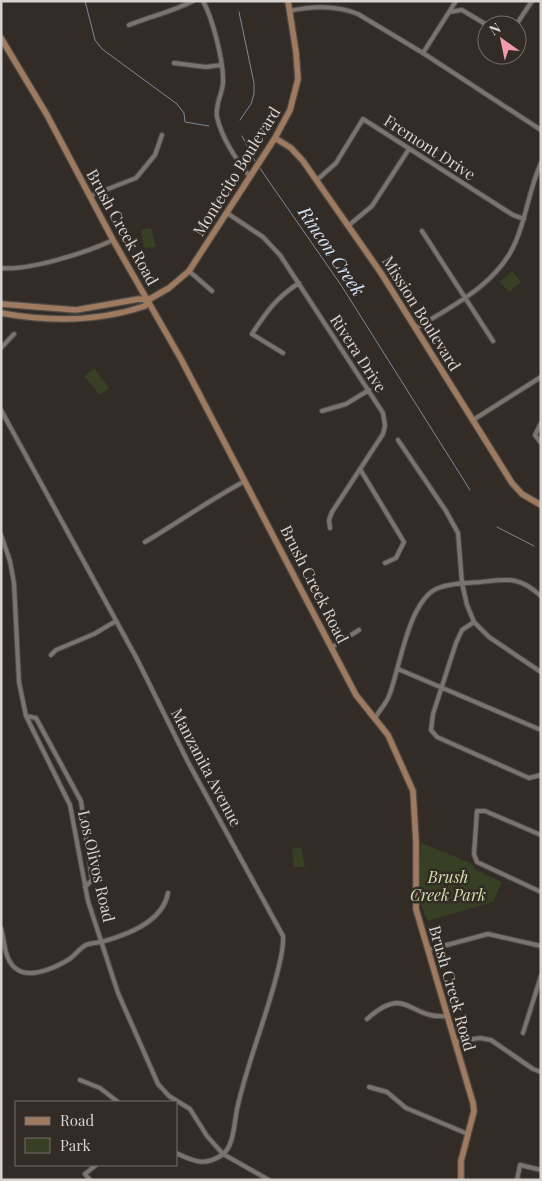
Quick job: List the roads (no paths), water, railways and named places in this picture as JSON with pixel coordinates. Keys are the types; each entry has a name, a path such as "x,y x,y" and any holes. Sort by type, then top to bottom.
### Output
{"street":[{"path":"129,26 154,15 171,13 194,1"},
{"path":"203,1 209,15 221,65 222,87 217,106 218,121 222,132 250,177"},
{"name":"Montecito Boulevard","path":"1,313 76,320 122,314 145,306 148,300 169,288 188,271 255,170 290,110 298,79 288,1"},
{"path":"423,53 456,1"},
{"path":"523,15 532,1"},
{"path":"290,11 318,7 348,10 371,21 423,53 541,130"},
{"path":"449,12 462,10 477,19"},
{"name":"Brush Creek Road","path":"1,38 47,115 113,240 148,300 245,480 356,694 391,740 413,791 416,842 416,909 473,1103 474,1111 461,1161 462,1180"},
{"path":"174,63 206,67 221,65"},
{"name":"Fremont Drive","path":"316,180 336,163 364,119 513,215 524,219"},
{"path":"90,196 136,178 154,155 162,134"},
{"name":"Mission Boulevard","path":"275,138 297,154 348,226 416,328 517,489 541,505"},
{"path":"348,226 372,206 409,149"},
{"path":"416,328 464,298 492,277 509,256 524,219 531,186 541,164"},
{"name":"Rivera Drive","path":"227,213 272,245 299,283 382,413 385,426 383,434 332,512 329,520 330,528"},
{"path":"422,231 493,341"},
{"path":"1,268 15,268 92,250 113,240"},
{"path":"188,271 212,292"},
{"path":"283,353 252,334 272,304 299,283"},
{"path":"1,304 76,310 139,299 148,300"},
{"path":"1,348 14,334"},
{"path":"473,420 541,377"},
{"path":"322,411 346,404 369,390"},
{"name":"Manzanita Avenue","path":"1,410 116,621 188,762 283,936 283,947 271,998 238,1105 232,1137 223,1154"},
{"path":"541,423 535,435 541,443"},
{"path":"398,440 458,533 462,583 467,605 474,622 489,637 541,672"},
{"path":"360,469 404,542 396,558 385,563"},
{"path":"145,542 187,518 217,496 245,480"},
{"name":"Los Olivos Road","path":"1,535 10,561 14,583 19,682 26,716 70,805 85,886 118,993 158,1084 169,1096 177,1101"},
{"path":"375,718 388,698 415,614 425,598 436,589 462,583 510,579 528,584 541,596"},
{"path":"51,655 56,650 94,634 116,621"},
{"path":"474,622 462,630 433,714 431,730 437,737 529,778 541,775"},
{"path":"332,647 359,630"},
{"path":"398,670 541,730"},
{"path":"26,716 36,718 81,801 92,880 85,886"},
{"path":"541,835 485,811 476,811 474,854 477,862 541,892"},
{"path":"1,928 6,954 11,964 19,971 30,972 55,967 72,957 86,945 102,941 149,922 162,909 168,893"},
{"path":"428,950 488,934 541,946"},
{"path":"523,1034 541,976"},
{"path":"367,1019 384,1005 395,1002 438,1017 447,1016"},
{"path":"455,1042 480,1038 491,1040 533,1070 541,1072"},
{"path":"80,1080 100,1088 117,1101"},
{"path":"369,1087 387,1092 406,1108 468,1134"},
{"name":"Los Olivos Road","path":"178,1102 190,1109 207,1136 223,1154 269,1180"},
{"path":"178,1154 201,1163 208,1163 223,1154"},
{"path":"517,1180 520,1165 541,1170"},
{"path":"90,1180 85,1174 95,1166"}],"waterway":[{"name":"Rincon Creek","path":"85,1 95,40 102,49 177,104 184,113 185,122 209,126"},
{"path":"239,12 254,83 254,94 251,104 240,120"},
{"name":"Rincon Creek","path":"242,136 256,163"},
{"name":"Rincon Creek","path":"259,167 341,285 470,490"},
{"name":"Rincon Creek","path":"497,527 534,546"}],"park label":[{"name":"Brush Creek Park","path":"448,885"}]}
